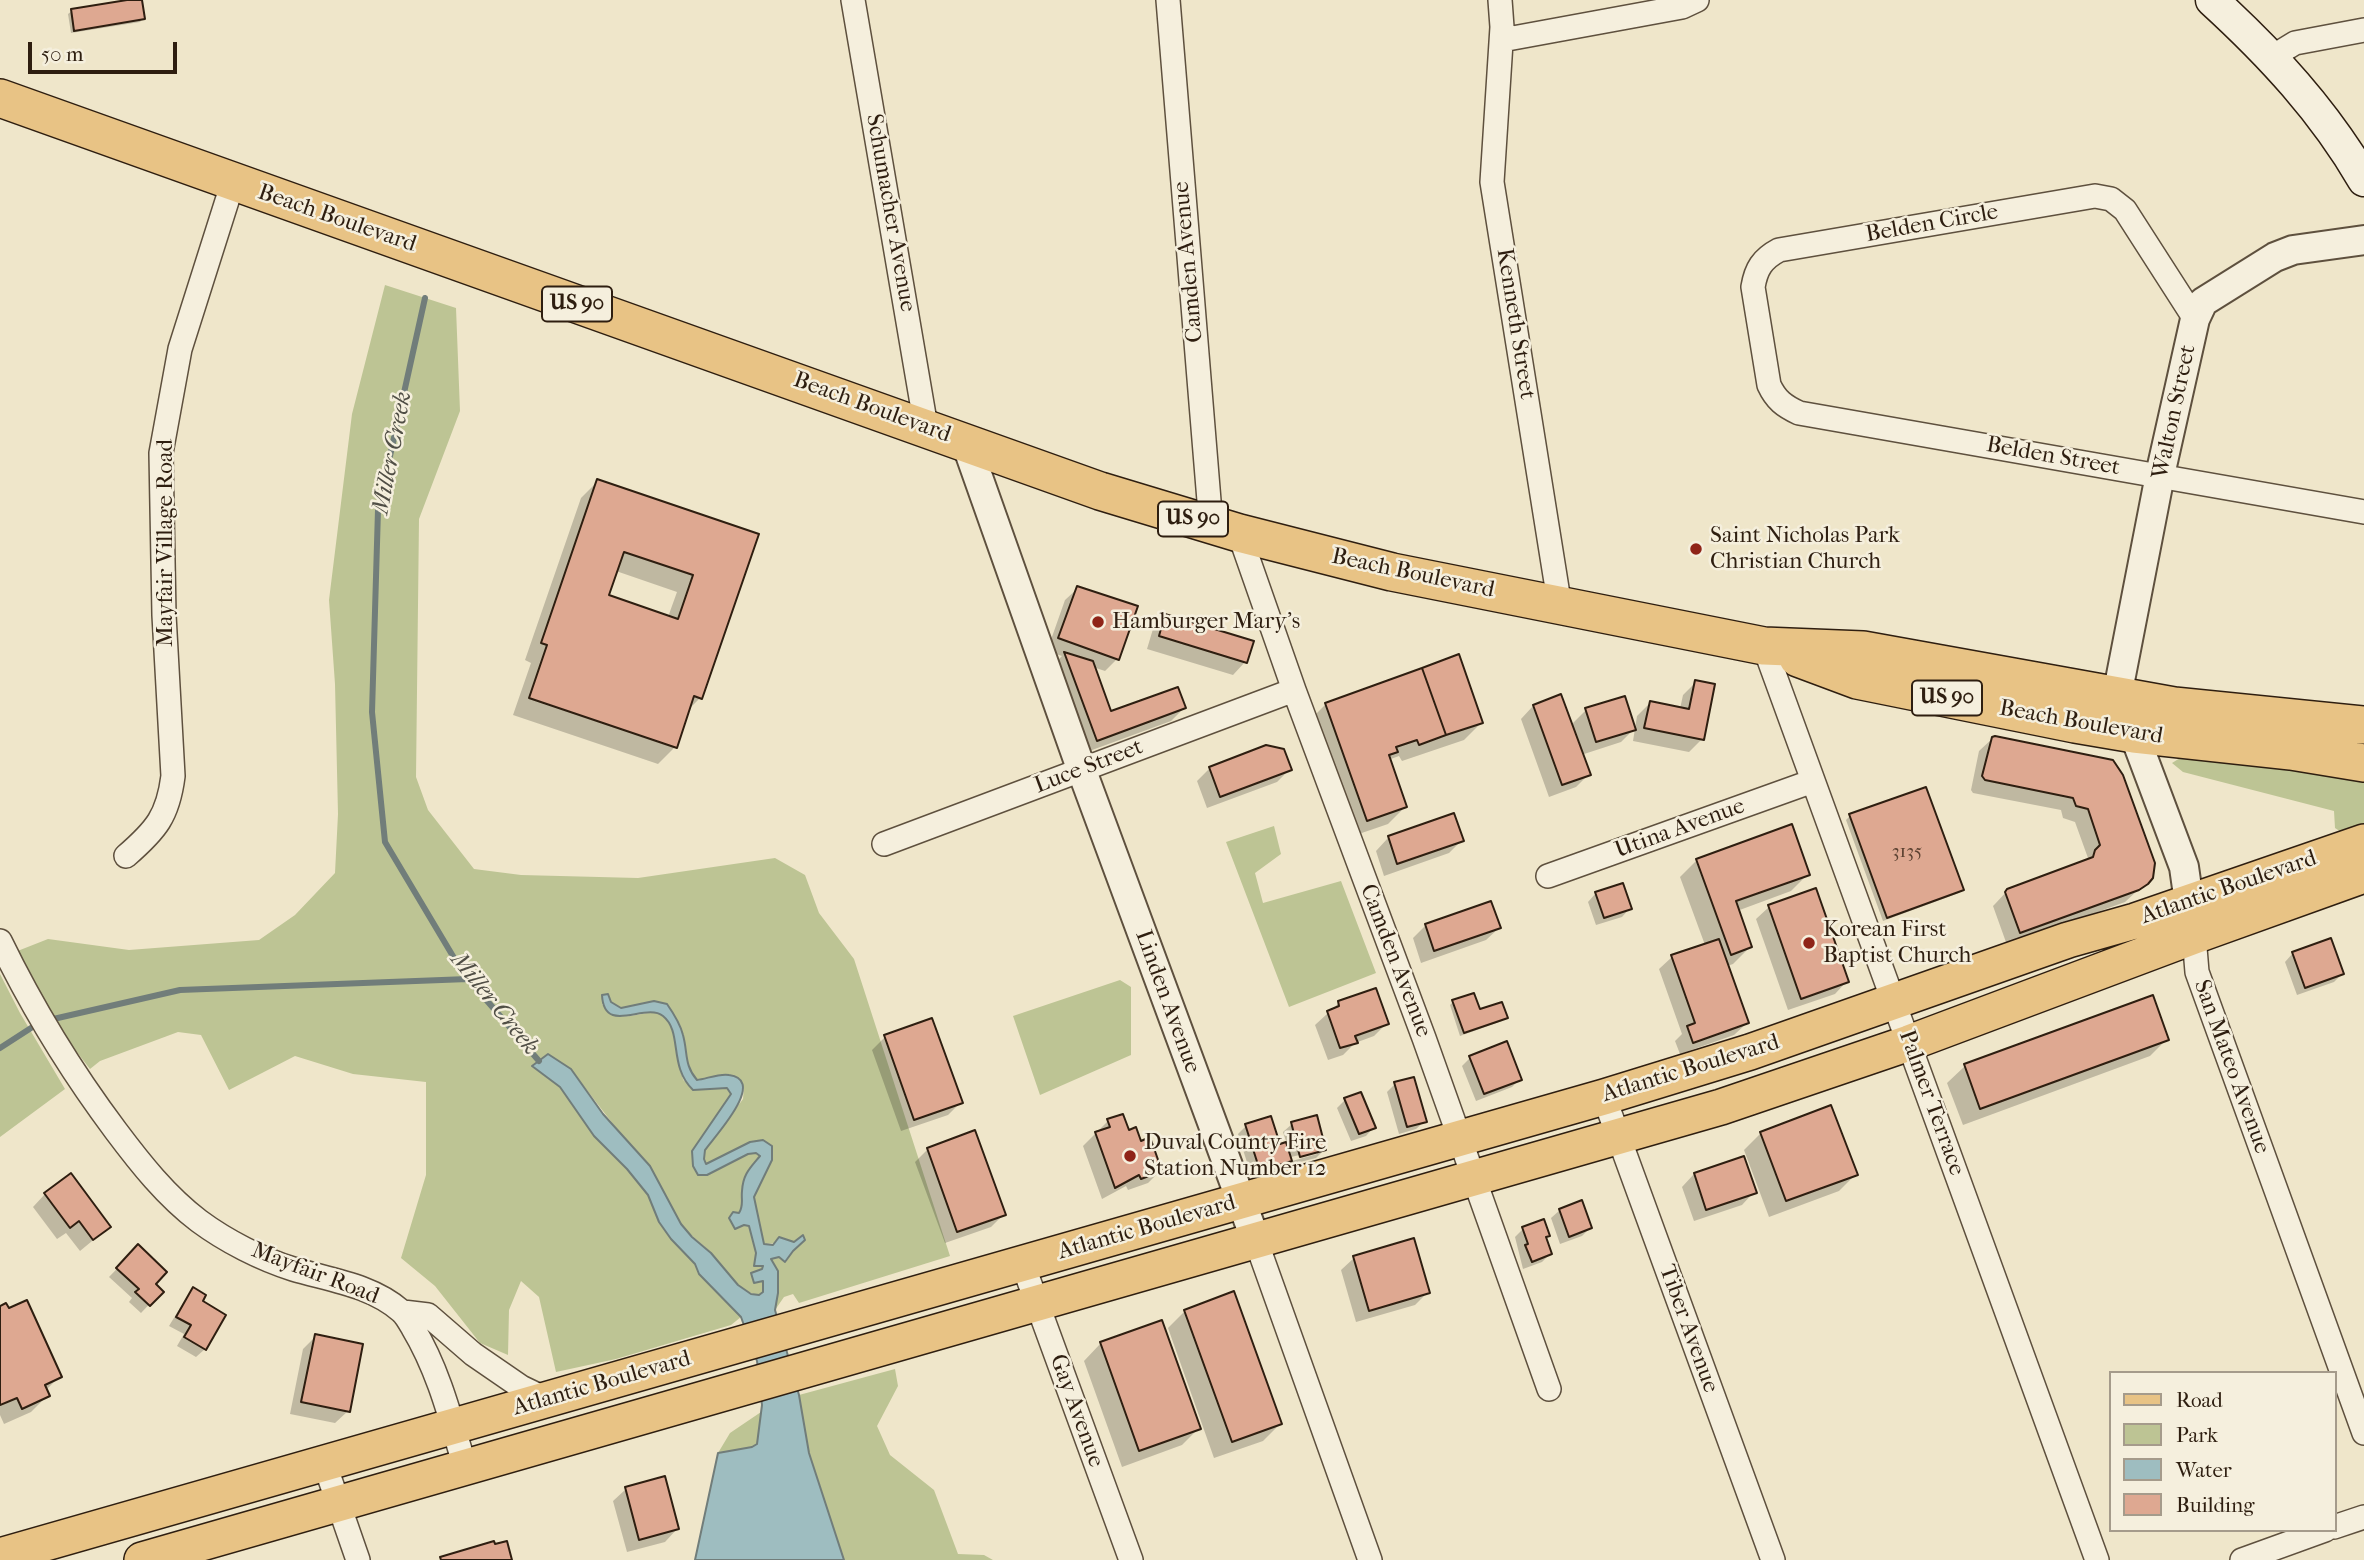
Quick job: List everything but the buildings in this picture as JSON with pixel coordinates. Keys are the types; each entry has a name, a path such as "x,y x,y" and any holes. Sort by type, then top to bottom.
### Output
{"highway":[{"name":"Beach Boulevard","path":"0,99 1100,491 1225,529 1392,572 1764,646 1863,650 2174,706 2364,726"},
{"name":"Beach Boulevard","path":"1764,646 1857,680 2134,734 2291,751 2364,763"}],"main road":[{"path":"2212,0 2272,57 2304,92 2336,135 2364,180"},
{"name":"San Mateo Avenue","path":"2117,696 2134,734"},
{"name":"Atlantic Boulevard","path":"0,1556 48,1551 324,1462 1604,1097 1750,1052 2068,940 2135,921 2364,842"},
{"name":"Atlantic Boulevard","path":"142,1560 1721,1107 1909,1043 2194,936 2364,876"}],"street":[{"name":"Schumacher Avenue","path":"853,0 926,427"},
{"name":"Camden Avenue","path":"1168,0 1225,529 1294,690 1424,1038 1549,1389"},
{"name":"Kenneth Street","path":"1500,0 1502,40 1492,183 1560,607"},
{"path":"1502,40 1682,7 1697,0"},
{"path":"2272,57 2295,43 2364,30"},
{"name":"Mayfair Village Road","path":"126,856 150,835 161,820 170,799 173,776 164,615 161,453 180,349 233,182"},
{"name":"Belden Circle","path":"1785,407 1774,397 1769,385 1753,287 1761,263 1779,250 2095,196 2111,199 2125,210 2195,319"},
{"name":"Walton Street","path":"2117,696 2160,475 2195,319 2203,302 2275,257 2293,250 2364,240"},
{"name":"Belden Street","path":"1785,407 1798,413 2364,512"},
{"name":"Linden Avenue","path":"966,443 1082,771 1256,1241 1370,1560"},
{"name":"Palmer Terrace","path":"1764,646 2097,1560"},
{"name":"Luce Street","path":"884,844 1294,690"},
{"name":"San Mateo Avenue","path":"2134,734 2185,867 2197,972 2364,1433"},
{"name":"Utina Avenue","path":"1548,876 1813,781"},
{"name":"Mayfair Road","path":"0,941 50,1036 95,1103 134,1155 184,1209 216,1232 259,1255 293,1269 346,1282 403,1312 426,1348 465,1467"},
{"name":"Tiber Avenue","path":"1604,1097 1773,1560"},
{"name":"Gay Avenue","path":"1023,1262 1131,1560"},
{"path":"403,1312 428,1315 473,1354 521,1387 546,1399"},
{"path":"324,1462 358,1560"},
{"path":"2336,1526 2364,1517"},
{"path":"2242,1560 2319,1532"}],"green space":[{"path":"385,285 456,308 460,411 419,519 416,777 428,810 474,869 521,875 638,878 775,858 805,875 819,913 854,959 950,1256 799,1303 793,1294 784,1297 775,1310 778,1293 771,1259 779,1257 786,1262 793,1251 794,1242 764,1244 754,1197 772,1160 750,1142 706,1165 703,1159 705,1150 743,1099 744,1087 712,1078 697,1080 688,1070 684,1037 654,1001 621,1008 611,1003 602,1004 619,1016 656,1013 663,1016 673,1030 684,1081 728,1088 732,1094 692,1151 707,1175 748,1154 756,1153 761,1157 741,1192 743,1207 739,1213 744,1225 749,1225 756,1253 754,1266 763,1265 763,1268 751,1273 763,1281 763,1292 760,1295 752,1293 738,1285 685,1228 632,1148 571,1069 532,1066 560,1087 594,1136 628,1169 648,1195 659,1222 671,1239 695,1264 699,1274 741,1317 731,1325 616,1359 556,1372 539,1297 521,1281 509,1310 508,1355 480,1343 435,1286 401,1258 426,1175 426,1082 353,1074 295,1056 229,1090 201,1035 178,1032 100,1061 90,1069 58,1028 15,952 48,939 129,950 259,940 295,915 335,873 338,814 335,684 329,600 352,414"},
{"path":"2180,758 2344,774 2346,780 2350,777 2364,780 2364,827 2341,832 2335,828 2334,811 2183,772 2172,763"},
{"path":"1274,826 1281,854 1255,873 1263,903 1341,881 1376,973 1289,1007 1226,842"},
{"path":"0,974 65,1089 0,1137"},
{"path":"1120,980 1131,987 1131,1055 1040,1095 1013,1016"},
{"path":"895,1369 898,1386 877,1426 890,1455 934,1490 958,1554 984,1555 993,1560 844,1560 809,1453 799,1395"},
{"path":"761,1412 757,1444 718,1453 730,1433"}],"water":[{"path":"608,994 611,1002 621,1008 654,1001 667,1004 680,1026 688,1064 697,1080 717,1075 740,1079 743,1087 741,1098 727,1122 705,1150 706,1164 750,1142 763,1140 772,1146 772,1160 754,1197 764,1244 773,1245 779,1237 794,1242 803,1235 805,1240 785,1262 779,1257 771,1259 778,1271 775,1310 799,1395 809,1453 844,1560 695,1560 718,1453 757,1444 762,1405 757,1361 741,1317 699,1274 695,1264 671,1239 659,1222 648,1195 594,1136 560,1087 532,1066 548,1054 571,1069 603,1114 650,1166 681,1224 711,1253 738,1285 751,1294 759,1295 763,1292 763,1281 754,1283 751,1273 763,1266 754,1266 756,1253 749,1226 735,1229 729,1218 733,1212 739,1213 741,1210 744,1180 760,1156 756,1153 748,1154 707,1175 698,1175 693,1166 692,1151 731,1094 727,1088 693,1090 685,1081 673,1031 663,1016 655,1013 626,1016 610,1014 604,1007 602,995"}],"waterway":[{"name":"Miller Creek","path":"425,298 378,510 372,712 385,842 463,973 539,1061"},
{"path":"49,1020 180,990 468,979"},
{"path":"0,1048 31,1028"}],"place":[{"name":"Saint Nicholas Park Christian Church","path":"1696,549"},
{"name":"Hamburger Mary's","path":"1098,622"},
{"name":"Korean First Baptist Church","path":"1809,943"},
{"name":"Duval County Fire Station Number 12","path":"1130,1156"}]}
